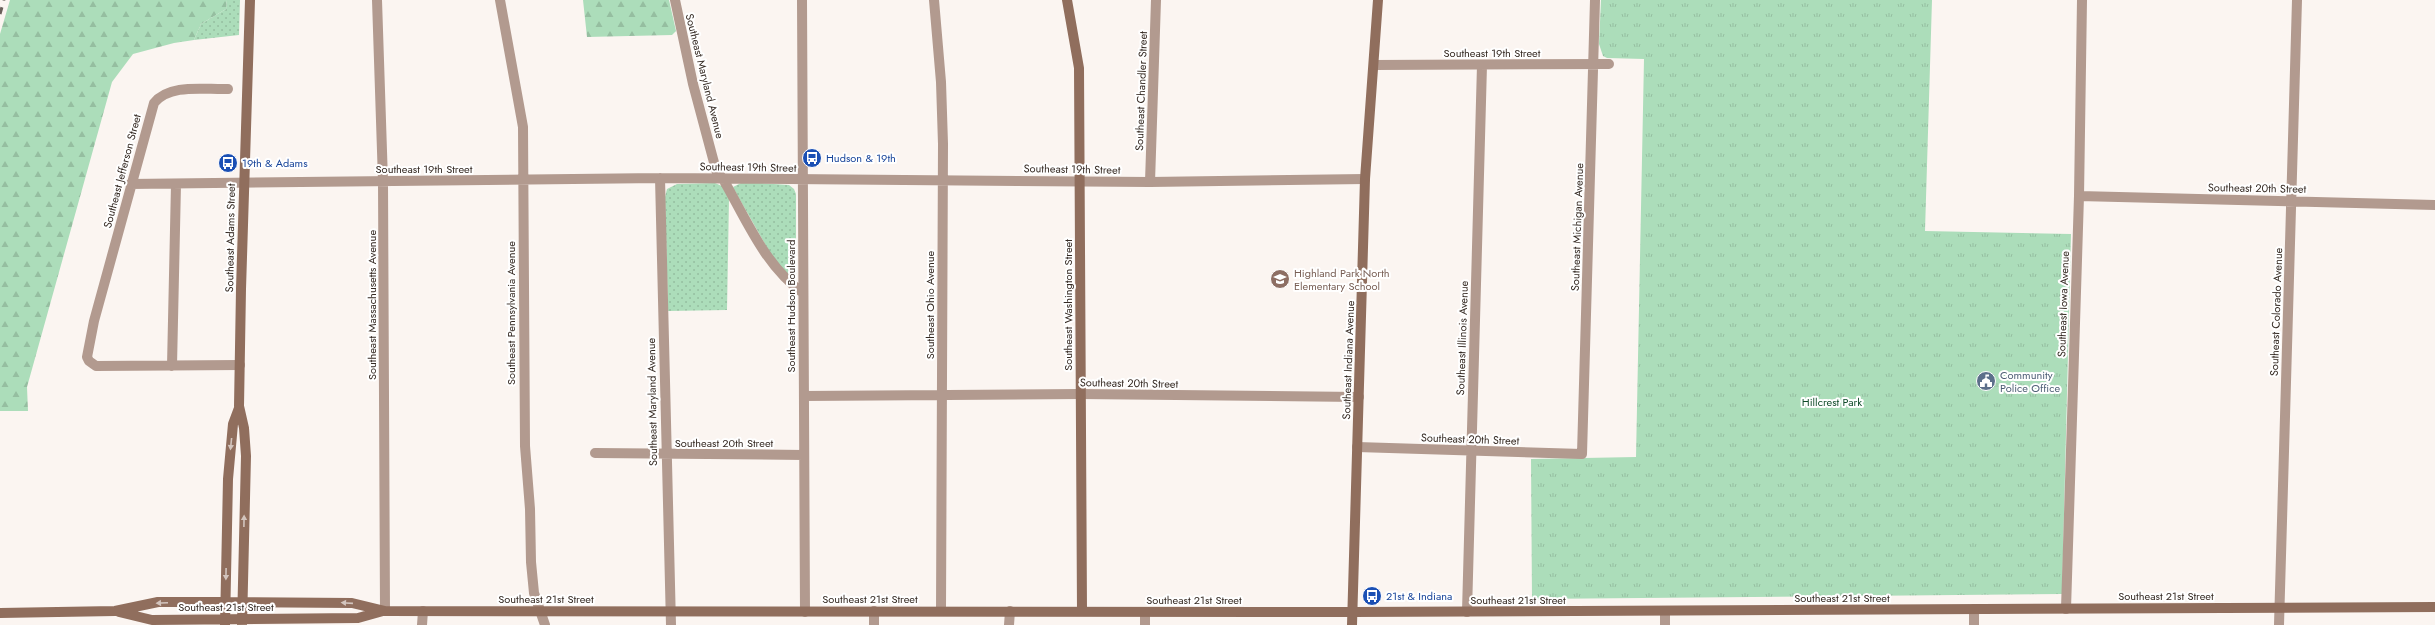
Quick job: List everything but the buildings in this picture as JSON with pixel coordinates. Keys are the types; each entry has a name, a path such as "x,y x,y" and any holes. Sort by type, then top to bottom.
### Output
{"main road":[{"name":"Southeast Adams Street","path":"242,622 246,456 244,428 239,406 250,0"},
{"name":"Southeast Washington Street","path":"1067,0 1079,68 1082,612"},
{"name":"Southeast Indiana Avenue","path":"1352,625 1365,179 1378,0"},
{"name":"Southeast Adams Street","path":"225,622 228,479 233,424 239,406"},
{"name":"Southeast 21st Street","path":"0,613 115,611 158,602 352,603 385,611 805,612 1467,612 2435,607"},
{"name":"Southeast 21st Street","path":"115,611 152,620 242,622 358,618 385,611"}],"street":[{"name":"Southeast Massachusetts Avenue","path":"377,0 383,181 385,611"},
{"name":"Southeast Pennsylvania Avenue","path":"500,0 520,105 523,139 524,432 530,508 531,562 534,593 545,625"},
{"name":"Southeast Maryland Avenue","path":"675,0 693,84 716,170 723,179 770,260 790,284 803,293"},
{"name":"Southeast Hudson Boulevard","path":"802,0 805,612"},
{"name":"Southeast Ohio Avenue","path":"934,0 942,82 941,611"},
{"name":"Southeast Chandler Street","path":"1150,182 1156,0"},
{"name":"Southeast Michigan Avenue","path":"1582,454 1595,0"},
{"name":"Southeast Iowa Avenue","path":"2066,609 2079,196 2082,0"},
{"name":"Southeast Colorado Avenue","path":"2279,625 2297,0"},
{"name":"Southeast 19th Street","path":"1374,65 1609,64"},
{"name":"Southeast Illinois Avenue","path":"1467,612 1482,65"},
{"name":"Southeast Jefferson Street","path":"172,366 92,364 89,361 87,353 130,184 151,110 158,98 166,93 176,90 228,90"},
{"name":"Southeast 19th Street","path":"130,184 523,181 660,178 802,181 1079,180 1150,182 1365,179"},
{"name":"Southeast Maryland Avenue","path":"660,178 670,625"},
{"path":"176,184 172,366 240,365"},
{"name":"Southeast 20th Street","path":"2079,196 2435,205"},
{"name":"Southeast 20th Street","path":"804,396 1080,394 1358,397"},
{"name":"Southeast 20th Street","path":"1357,447 1582,454"},
{"name":"Southeast 20th Street","path":"596,453 665,455 804,455"},
{"path":"1974,609 1974,625"},
{"path":"422,625 423,611"},
{"path":"1010,611 1010,625"},
{"path":"1665,611 1665,625"},
{"path":"874,612 874,625"},
{"path":"1145,612 1145,625"}],"green space":[{"path":"10,0 227,0 226,9 201,24 194,40 174,43 133,54 112,82 27,387 28,411 0,411 0,34"},
{"path":"227,0 240,0 239,35 194,40 201,24 226,9"},
{"path":"583,0 669,0 676,31 672,35 587,37"},
{"name":"Hillcrest Park","path":"1601,0 1932,0 1925,231 2071,234 2062,594 1532,599 1531,459 1636,457 1644,59 1607,58 1603,56 1599,44"},
{"path":"743,182 789,185 794,189 796,194 796,280 793,282 770,253 733,187"},
{"path":"715,183 722,186 729,199 727,310 668,311 665,197 667,189 677,184"}],"railway":[{"path":"0,14 4,0"}],"place":[{"name":"Hudson & 19th","path":"812,158"},
{"name":"19th & Adams","path":"228,163"},
{"name":"Highland Park North Elementary School","path":"1280,279"},
{"name":"Community Police Office","path":"1986,381"},
{"name":"21st & Indiana","path":"1372,596"}]}
